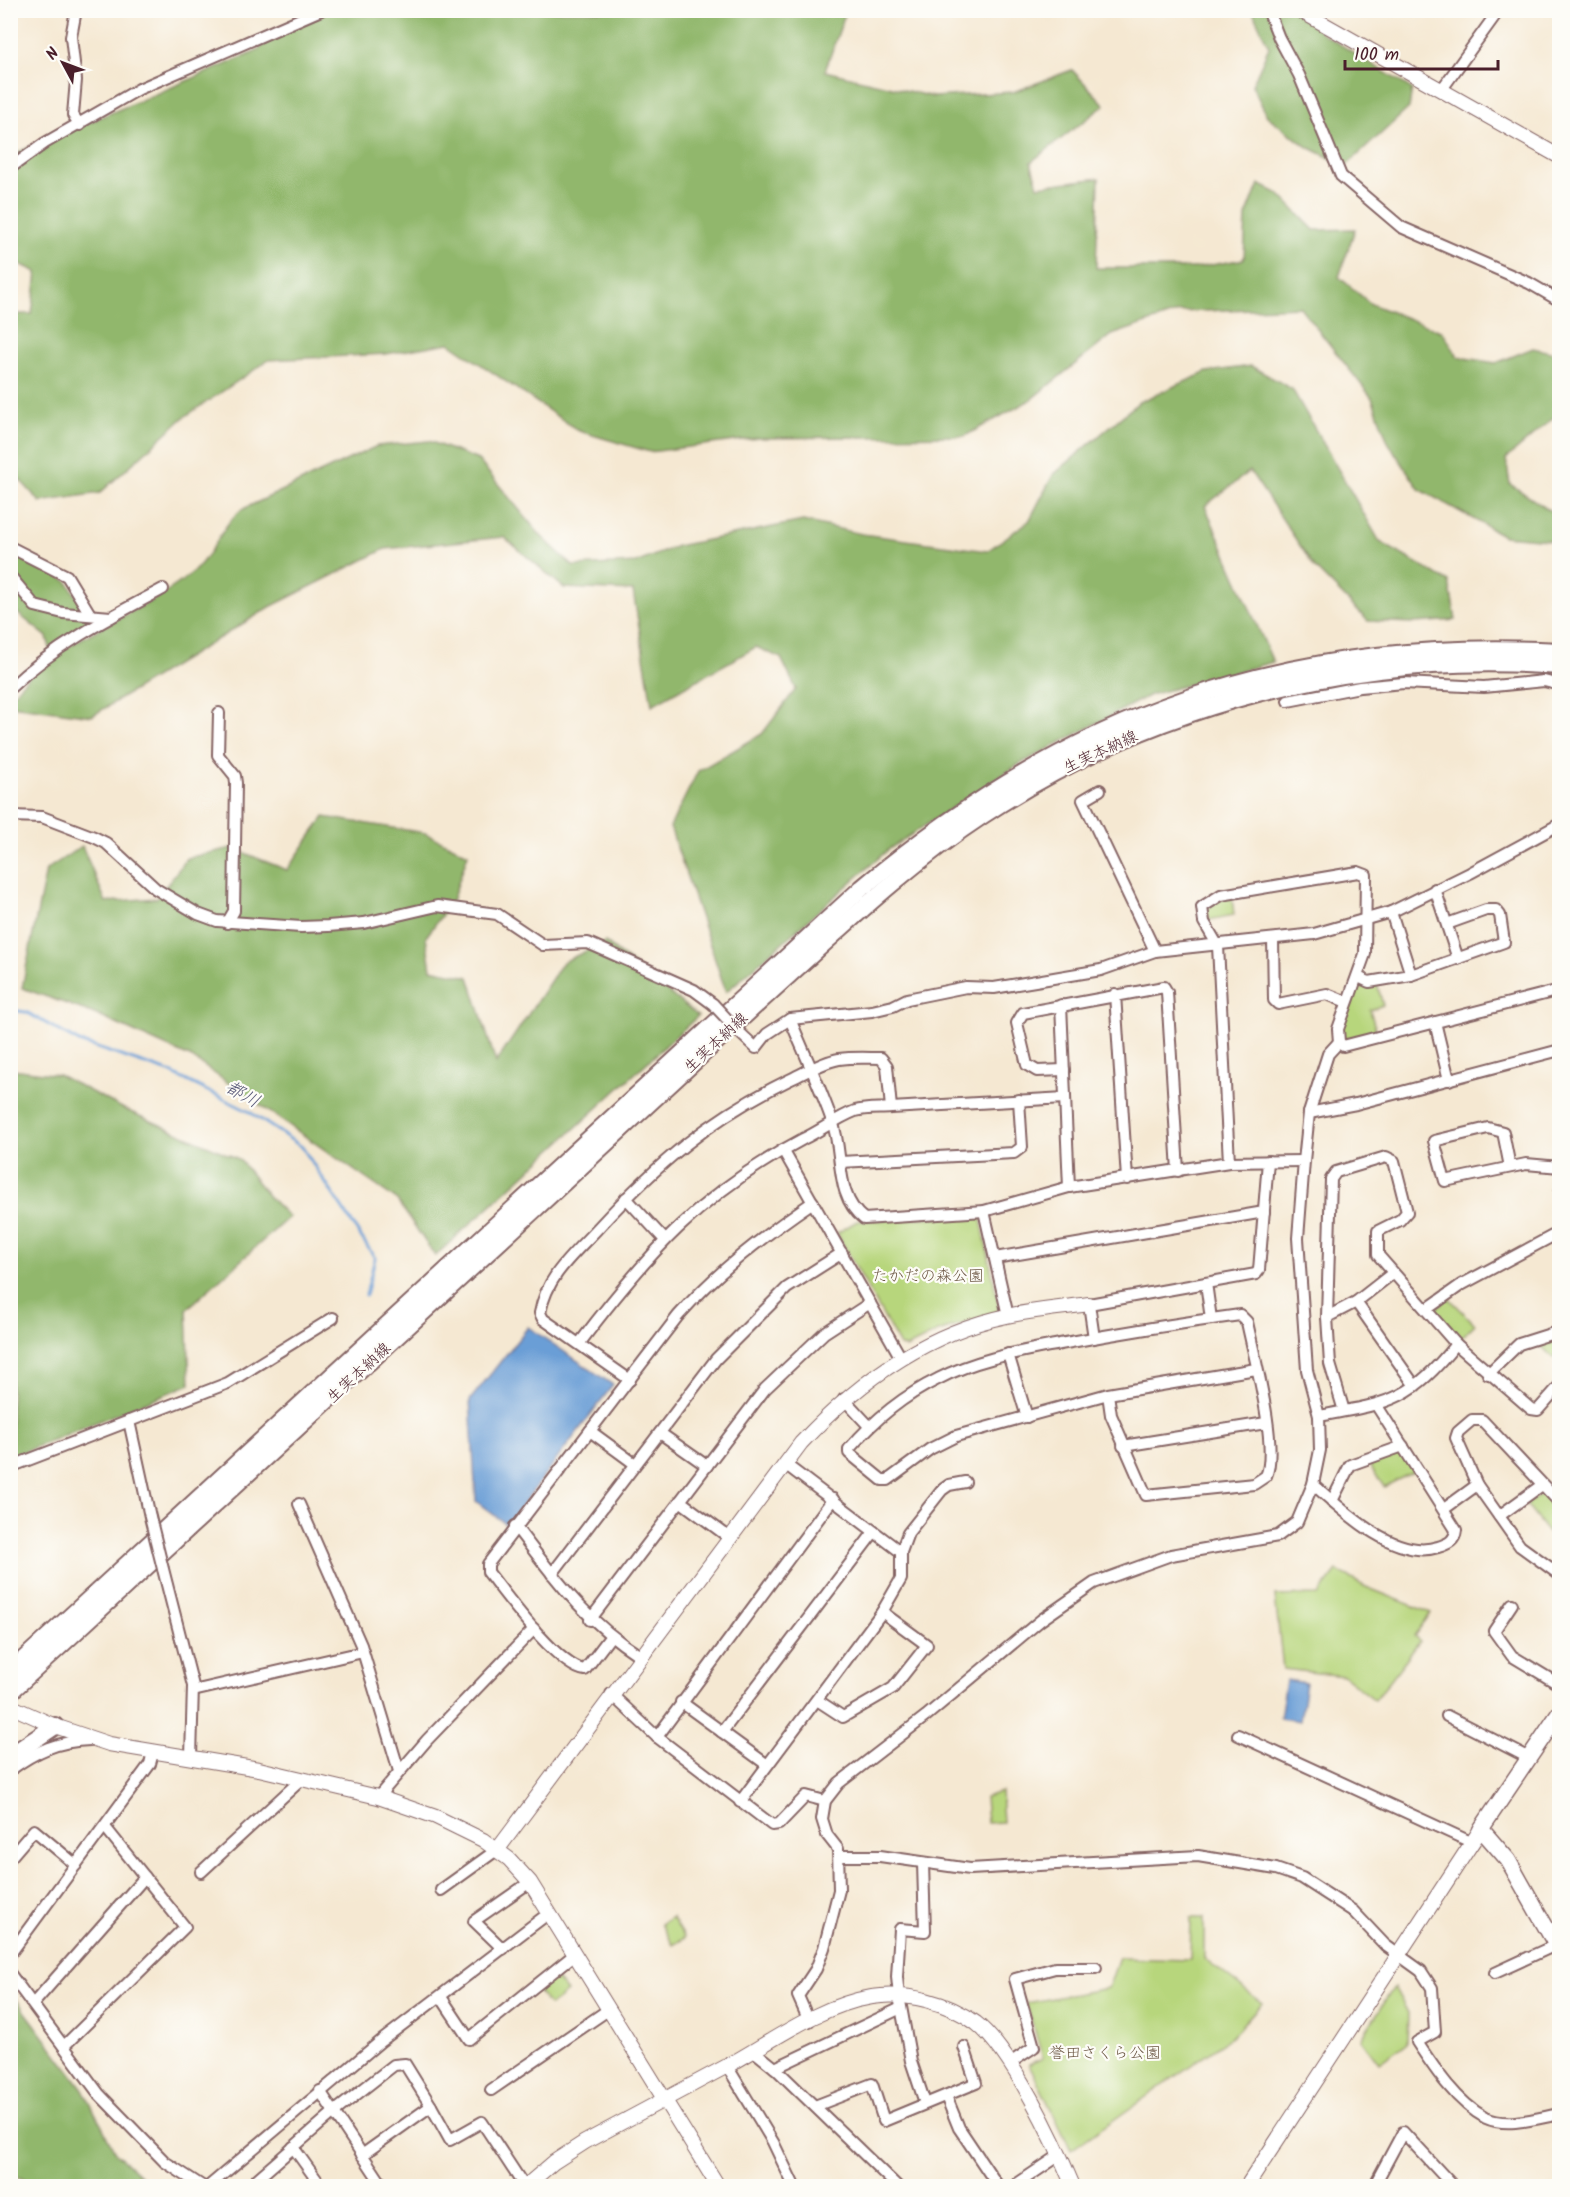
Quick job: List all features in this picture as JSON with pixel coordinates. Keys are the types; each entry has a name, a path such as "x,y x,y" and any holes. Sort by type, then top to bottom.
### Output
{"main road":[{"name":"生実本納線","path":"10,1672 853,896 916,843 980,798 1049,757 1112,728 1197,695 1273,674 1343,659 1406,652 1449,649 1560,651"},
{"name":"生実本納線","path":"10,1692 732,1026 876,897 980,818 1046,777 1115,742 1236,699 1347,674 1413,666 1560,666"},
{"path":"1558,1947 1508,1860 1477,1836 1560,1712"},
{"path":"10,1756 55,1726"}],"street":[{"path":"76,10 71,37 76,80 73,115 80,125"},
{"path":"10,168 45,143 80,125 139,89 321,10"},
{"path":"1268,10 1299,75 1341,176 1401,227 1529,283 1560,301"},
{"path":"1299,10 1560,157"},
{"path":"1442,89 1499,10"},
{"path":"10,547 67,576 90,614"},
{"path":"10,576 35,606 63,613 111,617"},
{"path":"10,688 47,658 111,617 163,590"},
{"path":"1288,701 1360,687 1404,683 1484,687 1544,681 1560,685"},
{"path":"219,713 218,755 235,776 236,783 234,911 227,923"},
{"path":"1100,790 1083,800 1155,951"},
{"path":"10,816 42,817 94,837 106,843 156,889 198,914 227,923 301,927 328,926 364,923 437,906 497,914 543,945 588,944 694,990 713,1004 756,1048 767,1034 790,1019 872,1011 907,999 966,987 994,988 1101,970 1155,951 1314,934 1391,912 1470,873 1560,824"},
{"path":"1229,1162 1218,946 1204,922 1202,908 1221,896 1359,872 1366,875 1365,954 1338,1029 1339,1042 1343,1046 1560,990"},
{"path":"1435,889 1458,959"},
{"path":"1358,977 1369,982 1411,975 1504,942 1500,915 1496,910 1486,910 1447,924"},
{"path":"1391,912 1411,975"},
{"path":"1273,939 1274,1000 1278,1004 1327,994 1347,1002"},
{"path":"1064,1070 1031,1070 1017,1023 1023,1013 1160,986 1167,992 1178,1171"},
{"path":"1115,994 1127,1179"},
{"path":"1061,1005 1069,1186"},
{"path":"790,1019 833,1123 844,1190 857,1214 864,1219 984,1211 1069,1186 1229,1162 1304,1161"},
{"path":"1435,1022 1449,1080"},
{"path":"809,2021 798,1996 816,1969 824,1948 839,1890 838,1849 827,1835 822,1819 825,1801 854,1770 926,1716 1041,1620 1094,1583 1171,1555 1278,1536 1297,1522 1313,1484 1320,1450 1319,1416 1307,1370 1303,1330 1298,1238 1304,1161 1309,1113 1328,1054 1339,1042"},
{"path":"1309,1113 1449,1080 1560,1050"},
{"path":"630,1380 543,1319 540,1313 550,1280 626,1198 666,1159 704,1129 749,1100 838,1059 881,1058 887,1066 891,1108"},
{"path":"579,1344 625,1283 664,1239 710,1199 783,1150 856,1111 1065,1098"},
{"path":"840,1162 1014,1153 1022,1147 1019,1100"},
{"path":"1510,1167 1503,1132 1488,1128 1434,1141 1445,1181 1526,1164 1560,1167"},
{"path":"783,1150 901,1358"},
{"path":"1344,1411 1330,1364 1327,1317 1331,1179 1336,1172 1386,1157 1394,1161 1407,1212 1400,1220 1378,1231 1378,1255 1456,1344 1488,1374 1534,1410 1560,1385"},
{"path":"441,1890 498,1849 801,1443 844,1399 901,1358 947,1335 1008,1316 1256,1274 1259,1270 1268,1161"},
{"path":"1560,1194 1560,1221"},
{"path":"626,1198 664,1239"},
{"path":"610,1637 585,1670 575,1669 534,1629 488,1572 492,1557 702,1288 765,1234 813,1202"},
{"path":"984,1211 1008,1316"},
{"path":"994,1258 1264,1212"},
{"path":"1427,1309 1461,1285 1560,1232"},
{"path":"552,1574 716,1359 760,1312 787,1288 842,1253"},
{"path":"1327,1317 1356,1302 1393,1273"},
{"path":"1206,1283 1211,1319"},
{"path":"1356,1302 1415,1386"},
{"path":"590,1620 706,1466 780,1373 824,1334 870,1303"},
{"path":"1089,1304 1094,1338"},
{"path":"1108,1394 1111,1415 1146,1495 1254,1484 1266,1476 1270,1468 1271,1457 1266,1423 1256,1369 1247,1322 1240,1315 1008,1354 938,1379 894,1406 869,1426 849,1449 849,1453 882,1480 888,1480 930,1449 957,1436 1108,1394 1256,1369"},
{"path":"10,1467 228,1383 333,1318"},
{"path":"1488,1374 1519,1344 1560,1331"},
{"path":"1319,1416 1377,1406 1396,1399 1435,1370 1456,1344"},
{"path":"1008,1354 1027,1417"},
{"path":"844,1399 869,1426"},
{"path":"1313,1484 1386,1541 1428,1550 1449,1543 1456,1537 1456,1530 1444,1509 1377,1406"},
{"path":"1560,1503 1482,1420 1472,1420 1458,1432 1456,1438 1477,1485 1520,1546 1560,1575"},
{"path":"129,1421 193,1691 191,1757"},
{"path":"1123,1446 1266,1423"},
{"path":"590,1431 635,1464"},
{"path":"660,1433 706,1466"},
{"path":"1332,1501 1350,1466 1403,1446"},
{"path":"785,1464 902,1552"},
{"path":"740,1802 766,1764 818,1700 882,1612 901,1579 902,1552 908,1533 942,1490 949,1485 965,1482"},
{"path":"1444,1509 1477,1485"},
{"path":"1499,1516 1542,1485"},
{"path":"657,1737 833,1499"},
{"path":"680,1501 730,1538"},
{"path":"299,1504 332,1573 363,1653 399,1771"},
{"path":"515,1526 590,1620 610,1637 640,1656"},
{"path":"722,1732 874,1532"},
{"path":"1512,1604 1494,1631 1512,1656 1560,1685"},
{"path":"818,1700 843,1717 893,1688 927,1645 882,1612"},
{"path":"378,1797 399,1771 534,1629"},
{"path":"193,1691 363,1653"},
{"path":"611,1695 657,1737 740,1802 775,1826 806,1796 825,1801"},
{"path":"681,1702 766,1764"},
{"path":"10,1706 94,1740 302,1779 378,1797 461,1828 498,1849 530,1882 718,2187"},
{"path":"1447,1716 1529,1758"},
{"path":"1238,1735 1477,1836 1247,2187"},
{"path":"10,1770 31,1755 52,1745 94,1740"},
{"path":"10,1954 150,1764 153,1752"},
{"path":"201,1872 302,1779"},
{"path":"64,2046 185,1927 105,1827"},
{"path":"10,1858 34,1830 76,1865"},
{"path":"839,1856 880,1856 970,1869 1198,1856 1217,1857 1302,1878 1353,1911 1397,1956 1421,1971 1432,1988 1435,2032 1418,2042 1434,2069 1466,2103 1487,2118 1498,2120 1518,2122 1560,2115"},
{"path":"923,1863 925,1931 900,1929 897,1977 911,2061 925,2103"},
{"path":"33,2004 145,1877"},
{"path":"503,1949 474,1921 530,1882"},
{"path":"209,2187 381,2041 549,1914"},
{"path":"1495,1973 1558,1947"},
{"path":"441,1997 469,2039 574,1955"},
{"path":"1010,2063 1035,2047 1015,1980 1054,1968 1096,1968"},
{"path":"10,1974 99,2094 165,2162 202,2187"},
{"path":"256,2187 257,2179 293,2147 394,2066 405,2064 450,2140 483,2122 525,2187 554,2162 585,2142 809,2021 854,2001 874,1996 900,2002"},
{"path":"775,2068 900,2002 919,1998 958,2012 976,2024 993,2040 1010,2063 1060,2155 1073,2187"},
{"path":"491,2090 609,2010"},
{"path":"815,2106 872,2084 884,2121 976,2083 964,2047"},
{"path":"754,2051 815,2106 897,2187"},
{"path":"727,2066 773,2142 794,2187"},
{"path":"320,2091 383,2187"},
{"path":"946,2096 958,2128 998,2187"},
{"path":"362,2155 431,2106"},
{"path":"1374,2187 1403,2132 1446,2184"},
{"path":"293,2147 321,2187"},
{"path":"1014,2187 1060,2155"}],"green space":[{"path":"1257,10 1294,10 1325,35 1412,89 1409,108 1346,166 1306,146 1267,116 1252,85 1269,47 1253,12"},
{"path":"305,11 846,11 825,71 933,97 1013,92 1072,70 1105,105 1031,162 1038,186 1099,178 1096,268 1195,268 1244,259 1246,216 1259,184 1279,194 1314,230 1355,229 1339,277 1371,304 1443,332 1458,357 1496,363 1533,348 1559,354 1559,413 1506,459 1510,484 1549,510 1559,513 1559,541 1504,536 1419,489 1388,442 1372,398 1300,307 1179,312 1112,335 1030,400 965,436 758,438 650,452 579,431 449,343 386,354 269,360 183,418 100,493 40,502 11,470 10,314 32,314 37,272 11,260 11,155 255,52"},
{"path":"1251,366 1292,389 1380,542 1449,582 1456,620 1414,623 1368,621 1315,568 1250,471 1205,506 1273,662 1150,695 1018,765 889,849 726,992 670,827 698,771 762,734 796,689 781,658 756,647 652,705 633,591 564,588 504,537 385,549 270,607 92,716 11,705 11,697 28,677 49,659 148,603 193,572 241,510 377,446 429,441 478,460 541,536 573,566 636,563 677,546 803,521 862,534 987,551 1029,521 1053,475 1139,402 1207,372"},
{"path":"10,551 67,581 86,612 101,618 51,652 47,637 11,608"},
{"path":"324,817 425,833 468,854 452,901 426,937 431,969 469,977 496,1063 563,962 605,942 698,1016 435,1256 397,1200 192,1058 92,1013 22,988 46,870 82,846 106,902 157,898 187,858 232,848 287,870"},
{"path":"1232,897 1234,915 1209,920 1206,910 1220,899"},
{"path":"1360,982 1377,984 1383,1005 1370,1010 1376,1031 1346,1039 1342,1037 1342,1024"},
{"path":"11,1069 59,1075 126,1110 239,1159 270,1198 289,1217 187,1309 190,1384 11,1457"},
{"name":"たかだの森公園","path":"976,1215 981,1219 999,1308 996,1313 938,1332 906,1348 900,1346 837,1233 857,1221"},
{"path":"1448,1297 1475,1324 1461,1338 1436,1312 1436,1308"},
{"path":"1559,1335 1559,1352 1554,1358 1537,1342"},
{"path":"1398,1453 1404,1455 1415,1471 1384,1487 1368,1463"},
{"path":"1543,1492 1559,1506 1559,1526 1549,1534 1526,1505"},
{"path":"1337,1571 1366,1587 1431,1613 1414,1636 1420,1641 1375,1700 1344,1676 1283,1669 1275,1596 1318,1595"},
{"path":"1001,1792 1003,1822 987,1823 985,1797"},
{"path":"672,1917 685,1938 673,1945 661,1924"},
{"name":"誉田さくら公園","path":"1191,1918 1204,1918 1204,1958 1262,2003 1231,2037 1071,2150 1029,2064 1043,2058 1026,2003 1108,1988 1119,1958 1190,1960"},
{"path":"554,1976 567,1992 550,2006 537,1990"},
{"path":"1394,1987 1408,2013 1407,2043 1379,2063 1361,2039"},
{"path":"10,1991 83,2089 115,2152 152,2186 44,2186 11,2175"}],"water":[{"path":"528,1327 613,1385 507,1525 476,1501 470,1400"},
{"path":"1286,1680 1306,1683 1300,1721 1280,1718"}],"waterway":[{"name":"都川","path":"10,1010 26,1012 79,1042 169,1072 248,1111 302,1147 375,1258 366,1295"}]}
